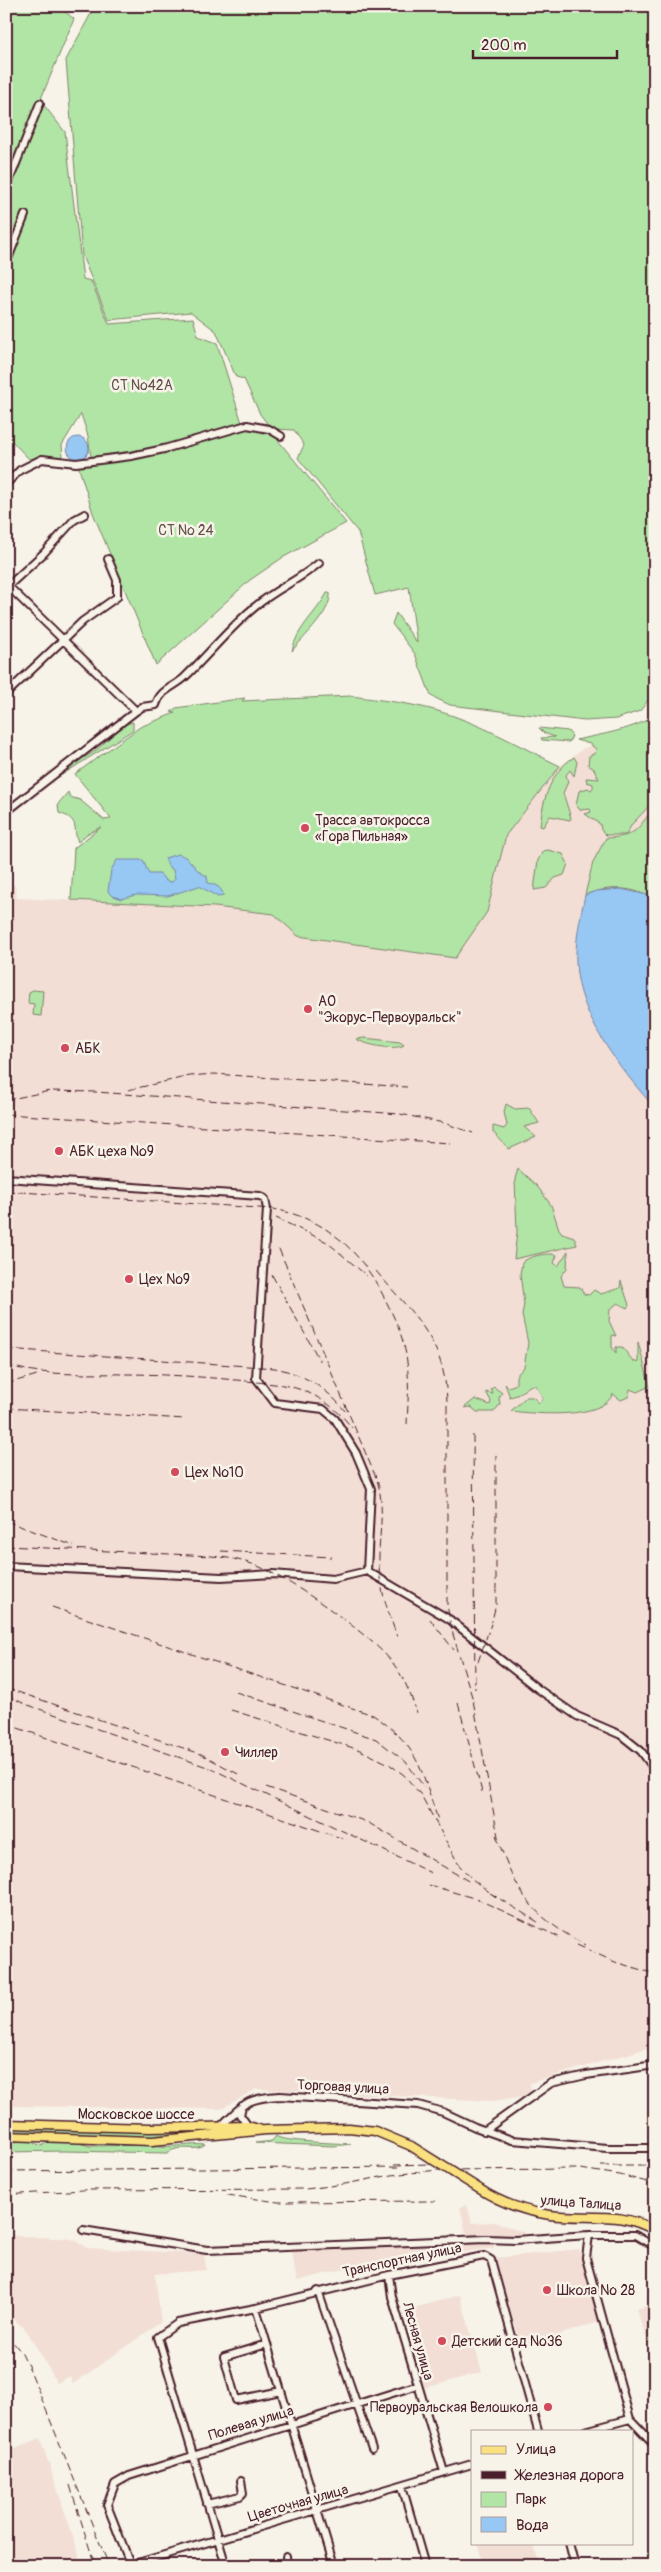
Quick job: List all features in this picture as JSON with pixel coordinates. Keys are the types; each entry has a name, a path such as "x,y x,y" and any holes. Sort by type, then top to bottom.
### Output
{"main road":[{"name":"Московское шоссе","path":"6,2124 150,2128 248,2126 266,2130"},
{"name":"Московское шоссе","path":"6,2136 152,2141 266,2130 359,2129 382,2134 411,2146"},
{"name":"улица Талица","path":"411,2146 498,2200 531,2211 551,2215 630,2219 655,2231"}],"street":[{"path":"6,189 40,103"},
{"path":"6,264 25,215"},
{"path":"6,484 20,470 42,459 76,463 148,453 247,425 269,429 281,436"},
{"path":"85,514 74,520 44,553 7,586 136,711"},
{"path":"6,694 82,621 117,597 117,580 108,559"},
{"path":"6,812 136,711 142,707 156,705 162,692 183,679 248,612 280,588 296,582 319,563"},
{"path":"6,1178 260,1196 265,1199 267,1209 256,1378 275,1403 318,1407 327,1411 335,1419 351,1445 371,1489 367,1571"},
{"path":"6,1566 221,1577 273,1574 334,1579 367,1571 449,1619 538,1689 577,1716 621,1735 641,1751 655,1770"},
{"path":"484,2131 551,2083 586,2075 655,2065"},
{"name":"Торговая улица","path":"243,2103 261,2097 280,2096 407,2103 443,2112 505,2139 607,2148 655,2148"},
{"path":"210,2136 243,2103"},
{"path":"243,2103 240,2115 248,2126"},
{"path":"83,2230 207,2250 480,2239 515,2240 589,2235 635,2236 655,2247"},
{"path":"589,2235 586,2258 630,2419 655,2445"},
{"name":"Транспортная улица","path":"192,2454 158,2337 178,2323 256,2308 318,2291 484,2256 491,2260 538,2430"},
{"name":"Лесная улица","path":"389,2275 392,2297 444,2472"},
{"path":"318,2291 372,2449"},
{"path":"256,2308 334,2566"},
{"path":"267,2344 224,2357 236,2400 281,2391"},
{"name":"Полевая улица","path":"131,2565 106,2505 112,2489 121,2480 192,2454 418,2385"},
{"path":"589,2430 630,2419"},
{"path":"192,2454 226,2566"},
{"name":"Цветочная улица","path":"131,2565 471,2464"},
{"path":"207,2504 240,2496 243,2492 241,2481"},
{"path":"402,2486 424,2566"},
{"path":"569,2544 575,2566"},
{"path":"286,2557 288,2566"}],"shaded area":[{"path":"655,722 655,2044 648,2048 530,2083 531,2089 524,2096 494,2101 256,2089 221,2109 6,2106 6,885 15,885 17,898 215,907 274,914 299,936 487,912 506,835 560,766 584,748 641,730"},
{"path":"467,2205 472,2223 495,2222 523,2232 523,2237 467,2237 460,2207"},
{"path":"6,2235 72,2239 87,2248 204,2254 206,2270 155,2274 161,2322 73,2384 70,2376 57,2383 27,2331 6,2312"},
{"path":"494,2242 494,2248 344,2269 297,2281 291,2251"},
{"name":"Школа № 28","path":"579,2249 599,2322 522,2347 494,2258"},
{"name":"Детский сад №36","path":"460,2295 482,2372 425,2388 403,2311"},
{"path":"655,2304 655,2361 636,2309"},
{"path":"40,2438 83,2566 6,2566 6,2453"},
{"path":"477,2544 533,2544 540,2566 484,2566"}],"green space":[{"path":"6,6 58,6 74,19 6,183"},
{"path":"95,6 655,6 655,365 652,363 655,368 655,691 640,711 616,719 585,721 450,705 431,696 415,654 392,624 396,613 417,643 409,587 375,595 358,532 298,458 304,445 294,430 275,429 269,426 260,414 244,379 236,377 216,331 191,312 109,320 82,256 66,60"},
{"name":"СТ №42А","path":"43,104 65,132 83,279 91,281 109,324 193,318 198,336 217,343 242,423 158,447 91,457 88,436 81,414 62,445 63,458 48,456 29,459 6,435 6,196"},
{"name":"СТ № 24","path":"246,429 272,433 346,523 282,558 250,580 156,665 93,513 78,465 121,460 163,452"},
{"path":"327,593 330,593 329,600 322,616 292,651 294,642 302,628"},
{"name":"Трасса автокросса «Гора Пильная»","path":"351,696 417,706 454,716 500,736 560,766 506,835 487,912 455,958 298,936 274,914 215,907 71,900 74,848 101,827 87,834 78,842 73,822 59,813 58,804 68,792 70,797 80,800 104,820 111,819 75,774 140,727 175,713 171,712 176,708 245,698 242,701"},
{"path":"655,714 655,800 632,824 626,835 606,835 601,830 600,824 585,814 591,812 590,809 580,810 576,805 579,791 588,788 591,790 593,788 593,784 587,782 586,778 599,779 594,769 588,765 589,756 595,753 596,749 590,744 576,740 629,728"},
{"path":"133,722 133,730 57,778 70,766 95,751 122,726"},
{"path":"539,728 568,731 572,736 569,742 542,740 541,738 555,737 544,733"},
{"path":"574,757 577,762 574,776 570,770 566,775 568,782 563,793 571,818 570,820 550,816 543,827 540,826 543,806 549,787 559,771"},
{"path":"655,806 655,902 639,892 621,889 602,890 585,895 593,862 606,838 630,834 640,826"},
{"path":"548,850 563,854 568,864 564,875 555,878 546,888 534,890 538,860 543,851"},
{"path":"33,990 43,991 41,1016 33,1015 34,1004 28,1003 29,992"},
{"path":"364,1038 400,1042 404,1045 399,1047 380,1046 356,1039"},
{"path":"506,1104 515,1109 529,1108 539,1123 524,1127 536,1137 509,1149 493,1132 493,1126 504,1129 507,1125 504,1112"},
{"path":"518,1169 537,1186 551,1205 559,1229 562,1233 574,1237 577,1245 514,1259 517,1232 515,1179"},
{"path":"568,1251 567,1268 561,1276 564,1286 580,1287 584,1294 589,1295 594,1290 601,1294 620,1288 621,1281 629,1305 627,1308 618,1303 610,1309 609,1321 616,1336 612,1335 612,1347 616,1353 616,1347 622,1347 633,1361 638,1363 638,1342 650,1386 637,1392 630,1389 628,1397 621,1400 613,1394 606,1402 596,1408 582,1412 551,1414 511,1411 526,1397 533,1397 539,1403 543,1398 536,1386 531,1385 517,1395 510,1397 505,1384 509,1387 516,1384 516,1376 524,1367 528,1343 522,1315 524,1304 520,1274 522,1263 533,1257 553,1254 557,1255 554,1263 558,1266"},
{"path":"494,1387 502,1393 499,1398 500,1404 494,1412 477,1412 471,1407 464,1408 475,1399 490,1405 491,1401 486,1392 493,1394 491,1389"},
{"path":"6,2127 206,2130 207,2132 154,2138 6,2134"},
{"path":"276,2136 299,2141 351,2144 334,2146 256,2143 272,2141"},
{"path":"30,2141 42,2146 47,2142 57,2141 90,2146 206,2145 197,2148 172,2150 167,2153 6,2152 6,2142"}],"water":[{"path":"78,437 86,440 89,448 86,456 78,459 70,456 67,448 70,440"},
{"path":"178,854 187,858 199,871 207,876 208,883 218,887 222,891 223,896 218,897 199,886 168,896 136,895 121,899 111,895 108,891 111,870 117,860 143,860 149,874 160,874 166,881 172,882 175,879 173,870 168,866 165,858"},
{"path":"621,889 648,895 655,903 655,1108 629,1077 604,1042 593,1023 579,984 576,947 585,895 596,891"}],"railway":[{"path":"128,1090 190,1076 214,1074 407,1087"},
{"path":"6,1100 50,1091 96,1092 400,1114 444,1123 473,1133"},
{"path":"6,1114 450,1143"},
{"path":"6,1191 273,1209 312,1221 343,1242 356,1255 379,1287 388,1305 403,1342 406,1355 407,1424"},
{"path":"276,1218 327,1242 367,1276"},
{"path":"279,1249 377,1480 381,1501 379,1555 381,1585 397,1637"},
{"path":"376,1271 425,1329 440,1361 445,1380 447,1402 447,1605 452,1631 473,1700 499,1842"},
{"path":"272,1275 320,1361"},
{"path":"6,1349 275,1368 296,1374 314,1383 331,1395 345,1411"},
{"path":"6,1365 50,1373 183,1376 283,1385 293,1387 322,1400 338,1412 352,1428"},
{"path":"6,1384 37,1375"},
{"path":"6,1408 185,1419"},
{"path":"473,1435 475,1689"},
{"path":"478,1662 496,1604 496,1455"},
{"path":"6,1521 74,1546"},
{"path":"6,1546 211,1556 255,1565 288,1582 328,1608 381,1650 400,1674 410,1693 417,1713"},
{"path":"221,1551 331,1557"},
{"path":"52,1607 373,1715 400,1737 410,1749 423,1774 438,1820"},
{"path":"430,1619 454,1650"},
{"path":"6,1688 201,1754 240,1775"},
{"path":"236,1692 376,1739 406,1762 424,1787"},
{"path":"6,1695 25,1704 210,1768 431,1873"},
{"path":"458,1703 482,1792"},
{"path":"231,1710 360,1750 389,1764 404,1775 421,1795 459,1865 472,1879 496,1897"},
{"path":"6,1724 347,1840"},
{"path":"266,1787 367,1822 470,1882"},
{"path":"496,1835 511,1873 527,1900 550,1923 585,1945"},
{"path":"429,1885 477,1899 561,1938"},
{"path":"490,1893 541,1924"},
{"path":"577,1945 615,1962 655,1974"},
{"path":"394,2165 429,2164"},
{"path":"601,2166 655,2166"},
{"path":"6,2171 401,2167"},
{"path":"6,2195 82,2190 306,2189 391,2175 438,2170 580,2169 620,2175 655,2184"},
{"path":"227,2195 278,2202 436,2201"},
{"path":"6,2334 22,2353 30,2370 109,2566"},
{"path":"70,2485 95,2566"}],"place":[{"name":"Трасса автокросса «Гора Пильная»","path":"305,828"},
{"name":"АО \"Экорус-Первоуральск\"","path":"308,1009"},
{"name":"АБК","path":"65,1048"},
{"name":"АБК цеха №9","path":"59,1151"},
{"name":"Цех №9","path":"129,1279"},
{"name":"Цех №10","path":"175,1472"},
{"name":"Чиллер","path":"225,1752"},
{"name":"Школа № 28","path":"547,2290"},
{"name":"Детский сад №36","path":"442,2341"},
{"name":"Первоуральская Велошкола","path":"548,2407"}]}
